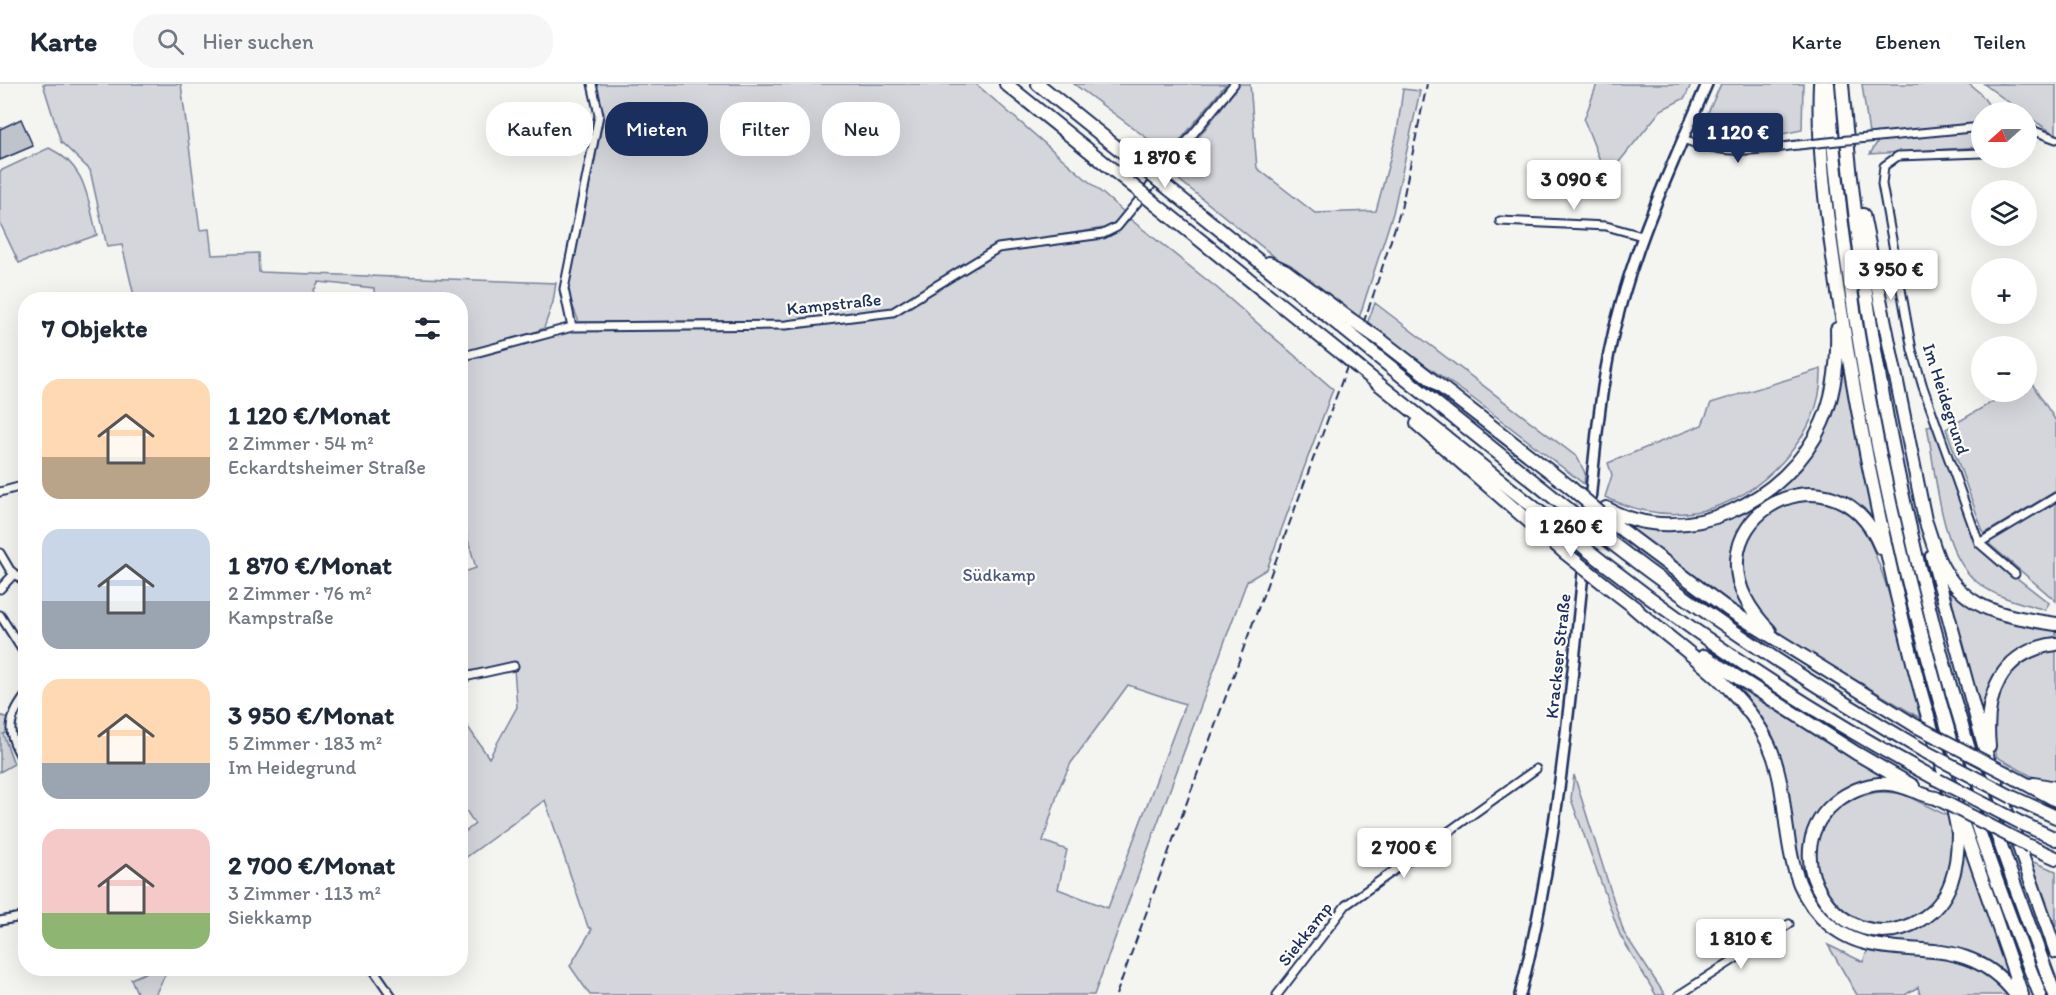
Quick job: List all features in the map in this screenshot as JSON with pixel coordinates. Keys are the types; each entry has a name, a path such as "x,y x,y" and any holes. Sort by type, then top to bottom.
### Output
{"highway":[{"path":"1006,84 1360,369 1666,610 1761,675 1840,725 1940,775 2021,823 2056,839"},
{"path":"1038,84 1254,257 1348,324 1382,341 1729,610 1916,726 2056,800"},
{"path":"1820,84 1821,157 1834,265 1862,436 1894,585 1940,775 1958,833 1956,867 1946,895 1927,916 1901,928 1887,930 1861,927 1834,912 1816,887 1811,872 1811,844 1822,816 1848,793 1875,785 1889,784 1936,798"},
{"path":"1828,84 1833,149 1854,308 1897,534 1921,633 1973,812 2040,995"},
{"path":"1842,84 1860,249 1890,428 1926,594 1967,744 1998,841 2055,995"},
{"path":"1847,134 1939,587 1969,696 2006,797 2056,952"},
{"path":"1606,513 1660,523 1705,520 1746,505 1790,471 1811,444 1830,400 1838,344 1834,265"},
{"path":"1348,324 1377,356 1568,509 1664,583 1766,655 1924,751 2006,797 2056,817"},
{"path":"1408,407 1416,423 1564,552 1714,674 1761,730 1775,761 1780,780 1791,862 1808,900 1821,917 1837,930 1868,945 1941,950 1962,955 1983,964 2016,995"},
{"path":"1786,647 1755,616 1746,602 1737,575 1736,562 1749,525 1776,502 1811,494 1824,495 1848,504 1877,538 1894,585"},
{"path":"1925,520 1939,561 1964,595 1999,614 2056,624"},
{"path":"1633,607 1749,687 1856,753 1936,798 2056,858"},
{"path":"2006,797 1987,725 1991,695 2012,663 2034,650 2056,644"},
{"path":"1940,775 2022,995"},
{"path":"2019,781 2056,788"}],"street":[{"path":"572,327 564,289 599,115 592,84"},
{"name":"Kampstraße","path":"468,355 572,327 786,325 893,312 998,248 1103,234 1117,227 1234,84"},
{"name":"Krackser Straße","path":"1520,995 1548,860 1564,758 1603,389 1620,305 1642,236 1707,84"},
{"path":"1683,139 1719,151 1739,152 1971,128"},
{"path":"2037,132 2056,139"},
{"name":"Im Heidegrund","path":"1971,153 1898,156 1884,166 1882,174 1883,192 1917,370 1979,543"},
{"path":"1500,221 1606,226 1642,236"},
{"path":"0,492 18,487"},
{"path":"2015,574 1979,543 2056,497"},
{"path":"0,553 18,577"},
{"path":"0,589 14,574"},
{"path":"0,615 18,643"},
{"path":"468,676 514,666"},
{"path":"18,706 12,714 10,723 18,750"},
{"name":"Siekkamp","path":"1277,995 1346,905 1536,769"},
{"path":"0,921 18,918"},
{"path":"1679,995 1789,924"},
{"path":"378,976 391,995"}],"green space":[{"path":"43,84 181,84 200,230 209,229 212,255 258,253 259,272 556,283 553,302 544,328 521,338 468,352 468,292 374,292 374,288 319,282 314,292 133,292 122,245 107,247 90,170 61,142"},
{"path":"596,84 976,84 1124,212 1116,222 1104,228 998,245 893,309 789,321 579,322 567,291 604,116"},
{"path":"1074,84 1226,84 1174,148 1155,144"},
{"path":"1240,84 1250,84 1257,168 1315,213 1376,211 1397,133 1403,89 1420,91 1393,213 1359,318 1312,287 1168,171 1184,156"},
{"path":"1597,84 1691,84 1685,98 1661,110 1619,162 1601,163 1584,120"},
{"path":"1721,84 1803,84 1802,130 1728,145 1696,139"},
{"path":"1862,84 1969,84 1987,102 1971,102 1971,125 1869,134"},
{"path":"1984,84 2056,84 2056,135 2037,123 2037,102 2008,102"},
{"path":"1971,131 1971,148 1870,154 1878,141"},
{"path":"49,148 62,155 71,164 84,184 97,235 19,263 0,223 0,171"},
{"name":"Südkamp","path":"1130,219 1217,288 1333,389 1267,569 1247,581 1094,995 590,995 570,966 592,929 588,927 545,800 468,856 468,830 475,824 468,814 468,727 489,758 517,707 514,669 468,675 468,571 476,568 468,540 468,359 581,328 787,329 895,315 1000,252 1105,238 1121,229","holes":["1128,685 1185,704 1108,908 1058,889 1067,850 1043,841 1060,786 1071,763"]},
{"path":"1375,303 1577,457 1585,473 1584,484 1471,397 1367,324"},
{"path":"1843,367 1876,525 1846,497 1826,490 1805,489 1785,493 1767,502 1751,515 1739,531 1732,550 1733,583 1747,614 1616,519 1636,524 1670,526 1705,524 1736,515 1763,501 1787,481 1806,458 1822,430 1834,400"},
{"path":"1821,369 1819,395 1807,429 1784,460 1745,493 1723,504 1701,511 1678,514 1630,507 1605,497 1612,475 1608,463 1702,425 1711,403"},
{"path":"2037,391 2056,421 2056,491 1984,534 1946,429 1992,402 2037,402"},
{"path":"1932,425 1976,546 2049,603 2045,610 2009,599 1984,588 1964,568 1954,551 1941,509 1927,426"},
{"path":"1810,500 1837,506 1852,515 1863,529 1874,551 1894,610 1920,718 1793,643 1768,622 1752,602 1744,576 1743,559 1746,544 1753,530 1776,510 1792,503"},
{"path":"2056,501 2056,601 1987,542"},
{"path":"1950,588 1975,607 1999,618 2056,630 2056,639 2034,643 2007,661 1994,679 1980,710 1956,623"},
{"path":"2056,650 2056,782 2053,782 2031,776 1997,757 1993,739 1993,721 2001,689 2010,675 2022,663"},
{"path":"1736,686 1886,779 1842,791 1819,813 1806,852 1810,892 1800,867 1781,762 1760,718"},
{"path":"0,715 8,718 9,732 3,734 14,764 0,772"},
{"path":"1574,775 1624,933 1665,995 1656,995 1620,935 1571,799"},
{"path":"1878,792 1901,793 1950,817 1953,837 1950,868 1934,900 1909,918 1879,924 1853,917 1832,900 1819,878 1815,852 1822,827 1843,806"},
{"path":"1963,844 2009,975 1983,957 1971,952 1931,944 1868,940 1858,937 1830,919 1834,917 1850,928 1874,935 1894,934 1920,926 1953,889 1961,872"},
{"path":"2031,861 2056,871 2056,927"},
{"path":"1828,945 1863,962 1868,949 1947,956 1989,974 2010,995 1920,995 1918,987 1905,995 1857,995"},
{"path":"138,976 164,976 155,995 138,995 131,979"}],"building":[{"path":"21,119 33,146 0,160 0,129"}],"railway":[{"path":"1116,995 1372,299 1401,209 1427,84"}]}
